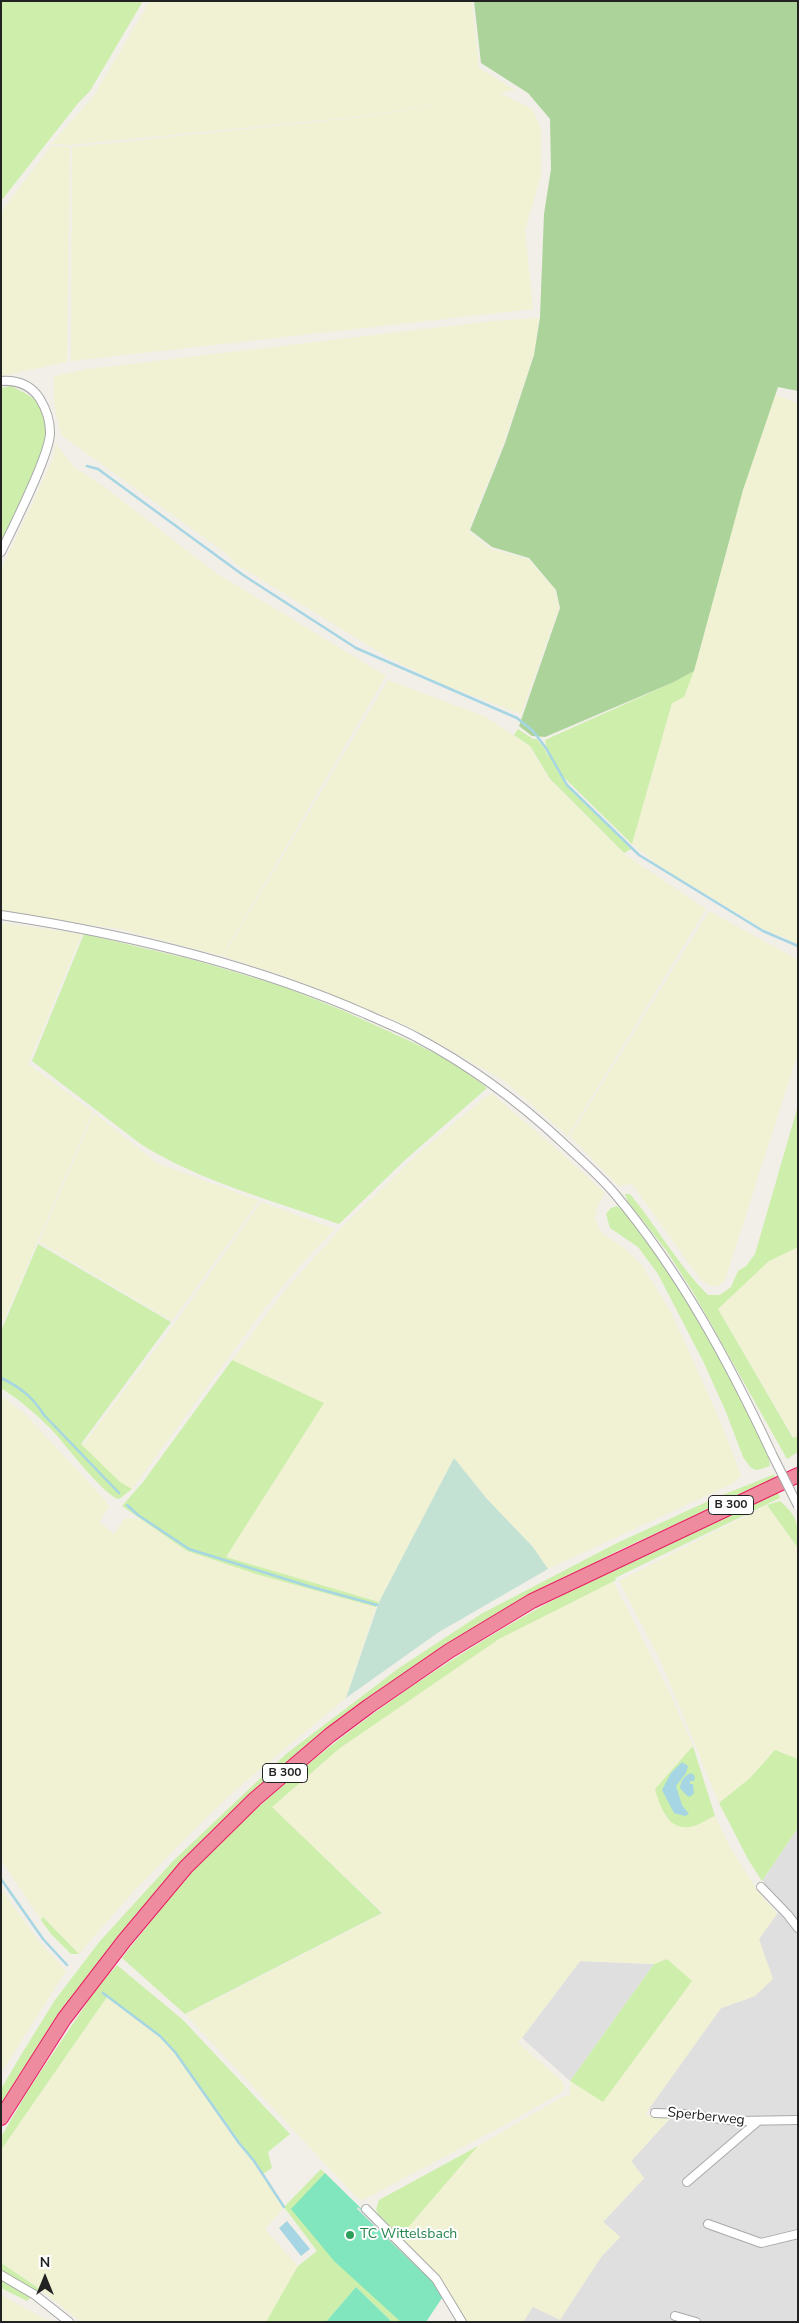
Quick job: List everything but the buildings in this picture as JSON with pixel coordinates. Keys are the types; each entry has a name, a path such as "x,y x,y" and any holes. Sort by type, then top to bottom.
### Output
{"highway":[{"name":"B 300","path":"1,2118 64,2019 155,1904 220,1833 292,1766 416,1672 524,1606 576,1579 798,1475"}],"street":[{"path":"1,381 10,380 28,385 36,393 46,412 51,433 45,454 1,552"},
{"path":"1,915 116,935 282,980 415,1036 457,1060 496,1088 535,1117 595,1173 654,1245 690,1297 737,1379 798,1506"},
{"path":"761,1887 798,1928"},
{"name":"Sperberweg","path":"655,2113 757,2122 798,2120"},
{"name":"Sperberweg","path":"687,2182 757,2122"},
{"path":"366,2209 436,2279 462,2322"},
{"path":"708,2224 761,2243 798,2234"},
{"path":"1,2275 35,2295 69,2322"},
{"path":"675,2316 696,2322"}],"shaded area":[{"path":"798,1828 798,2322 523,2322 533,2306 560,2319 601,2257 620,2237 603,2222 644,2178 631,2161 678,2110 648,2110 721,2008 755,1996 759,1939 784,1904 762,1881"},
{"path":"580,1961 654,1964 570,2081 522,2038"},
{"path":"358,2207 424,2271 422,2272 357,2209"}],"green space":[{"path":"1,1 143,1 90,91 79,102 1,201"},
{"path":"150,1 472,1 479,68 515,90 500,93 532,109 541,128 541,176 525,230 533,309 71,361 72,147 363,117 483,96 363,116 70,145 51,144 93,97"},
{"path":"474,1 798,1 798,391 778,387 743,490 694,671 674,682 545,737 532,736 519,726 560,608 556,590 529,558 492,547 470,530 505,443 534,355 540,317 544,214 551,169 550,119 528,93 481,63"},
{"path":"51,146 70,147 67,362 1,376 1,212"},
{"path":"539,318 534,353 504,442 468,531 491,549 528,559 555,590 559,608 521,714 447,686 387,657 236,564 227,554 61,435 54,404 54,376 88,369 492,321"},
{"path":"11,386 30,396 42,407 46,425 44,442 32,479 1,543 1,388"},
{"path":"775,395 798,403 798,944 764,929 662,868 632,844 672,703 684,697 694,671 743,490"},
{"path":"56,444 74,467 103,486 216,573 386,676 222,956 119,929 1,911 1,570 53,459"},
{"path":"694,671 684,697 672,703 632,844 549,763 561,775 567,786 631,849 624,853 550,779 530,746 514,735 518,729 533,739 537,739 545,749 548,758 545,740 674,682"},
{"path":"388,680 486,717 529,746 549,779 624,854 706,909 568,1136 503,1080 408,1026 284,976 223,956"},
{"path":"709,911 798,960 798,1053 725,1280 718,1286 711,1286 701,1280 632,1184 618,1186 570,1136"},
{"path":"1,923 82,934 28,1064 93,1112 1,1327"},
{"path":"84,934 194,960 282,986 344,1011 412,1042 456,1064 487,1088 405,1160 339,1224 213,1180 164,1158 142,1145 32,1061"},
{"path":"492,1094 605,1193 597,1207 595,1219 598,1227 604,1235 624,1248 641,1264 671,1312 719,1418 740,1472 740,1477 733,1483 548,1569 533,1547 487,1499 454,1458 379,1602 226,1557 324,1403 232,1360 285,1290 341,1228 420,1152 485,1097"},
{"path":"797,1109 798,1247 769,1261 718,1309 793,1438 798,1436 798,1452 787,1459 693,1292 666,1250 628,1202 625,1194 630,1194 677,1259 708,1295 720,1295 731,1287 738,1271 746,1266 755,1254"},
{"path":"94,1113 157,1163 259,1201 172,1321 39,1242"},
{"path":"261,1202 335,1229 297,1269 265,1308 132,1489 120,1482 82,1446 165,1337"},
{"path":"617,1206 623,1211 660,1261 710,1340 761,1439 768,1455 770,1466 757,1470 751,1468 743,1457 726,1412 704,1363 658,1274 638,1247 610,1228 606,1214 611,1208"},
{"path":"38,1244 171,1322 81,1444 120,1482 132,1489 119,1499 112,1496 95,1480 52,1430 22,1403 1,1388 1,1331"},
{"path":"798,1247 798,1436 794,1438 718,1309 769,1261"},
{"path":"232,1360 324,1403 226,1557 379,1602 376,1607 259,1575 187,1551 122,1506 143,1482"},
{"path":"1,1396 24,1413 106,1501 109,1507 99,1522 114,1534 125,1518 140,1519 187,1551 259,1575 376,1607 346,1698 240,1786 205,1819 133,1892 79,1954 44,1917 41,1920 1,1860"},
{"path":"454,1458 487,1499 533,1547 548,1569 439,1632 346,1698 379,1602"},
{"path":"775,1474 773,1480 617,1551 488,1620 219,1827 1,2108 1,2089 21,2055 55,2000 100,1941 174,1860 286,1754 399,1668 481,1614 615,1544 715,1498"},
{"path":"778,1492 780,1498 615,1578 616,1580 499,1639 340,1748 272,1807 382,1913 185,2014 122,1958 192,1872 256,1810 322,1753 392,1700 465,1652 540,1607 617,1566"},
{"path":"780,1501 791,1512 796,1522 798,1548 767,1505"},
{"path":"767,1505 798,1548 798,1759 775,1750 750,1778 719,1803 661,1662 619,1581"},
{"path":"613,1581 668,1689 693,1746 655,1789 666,1818 677,1825 687,1827 715,1816 729,1845 756,1889 777,1914 759,1939 773,1979 755,1996 721,2008 648,2110 646,2116 672,2116 631,2161 644,2178 603,2222 620,2237 601,2257 560,2320 533,2307 523,2322 466,2322 440,2278 399,2238 478,2146 562,2097 570,2095 570,2081 603,2102 691,1981 667,1959 654,1964 580,1961 518,2043 562,2081 564,2087 562,2092 510,2122 363,2200 357,2198 186,2015 384,1913 271,1807 340,1748 499,1639"},
{"path":"693,1746 715,1816 697,1825 680,1827 668,1819 660,1805 655,1789"},
{"path":"775,1750 798,1759 798,1828 762,1881 749,1861 719,1803 750,1778"},
{"path":"1,1889 40,1943 66,1971 1,2073"},
{"path":"43,1917 79,1954 71,1954 51,1934 41,1920"},
{"path":"667,1959 692,1981 603,2102 570,2081 654,1964"},
{"path":"117,1965 183,2020 290,2134 268,2152 272,2168 263,2174 175,2052 160,2036 107,1997 1,2150 1,2137 29,2089 97,1988"},
{"path":"107,1997 160,2036 175,2052 239,2143 254,2161 284,2207 265,2229 298,2266 266,2322 81,2322 40,2289 1,2263 1,2150"},
{"path":"478,2146 399,2238 379,2216 376,2209 379,2200"},
{"path":"321,2169 327,2175 405,2322 392,2322 356,2287 326,2322 266,2322 298,2266 317,2251 284,2207"},
{"name":"TC Wittelsbach","path":"325,2173 425,2271 444,2295 426,2322 401,2322 334,2261 291,2209"},
{"path":"1,2263 40,2289 36,2292 1,2271"},
{"path":"1,2280 31,2297 27,2301 1,2288"},
{"path":"356,2287 392,2322 326,2322"},
{"path":"1,2295 47,2320 61,2322 1,2322"}],"water":[{"path":"682,1762 688,1766 686,1773 676,1786 682,1805 689,1814 685,1816 674,1813 662,1790 671,1773"},
{"path":"691,1773 695,1776 694,1781 690,1781 690,1784 693,1784 694,1793 690,1797 680,1788 683,1779"},
{"path":"287,2221 310,2249 301,2256 279,2228"}],"waterway":[{"path":"87,466 98,469 243,575 356,648 517,718 533,731 546,748 567,785 639,855 763,931 798,946"},
{"path":"1,1378 31,1398 44,1415 119,1493"},
{"path":"127,1505 138,1515 189,1549 377,1605"},
{"path":"1,1879 43,1939 67,1965"},
{"path":"103,1993 160,2036 175,2052 239,2143 254,2161 284,2207"}],"place":[{"name":"TC Wittelsbach","path":"350,2235"}]}
